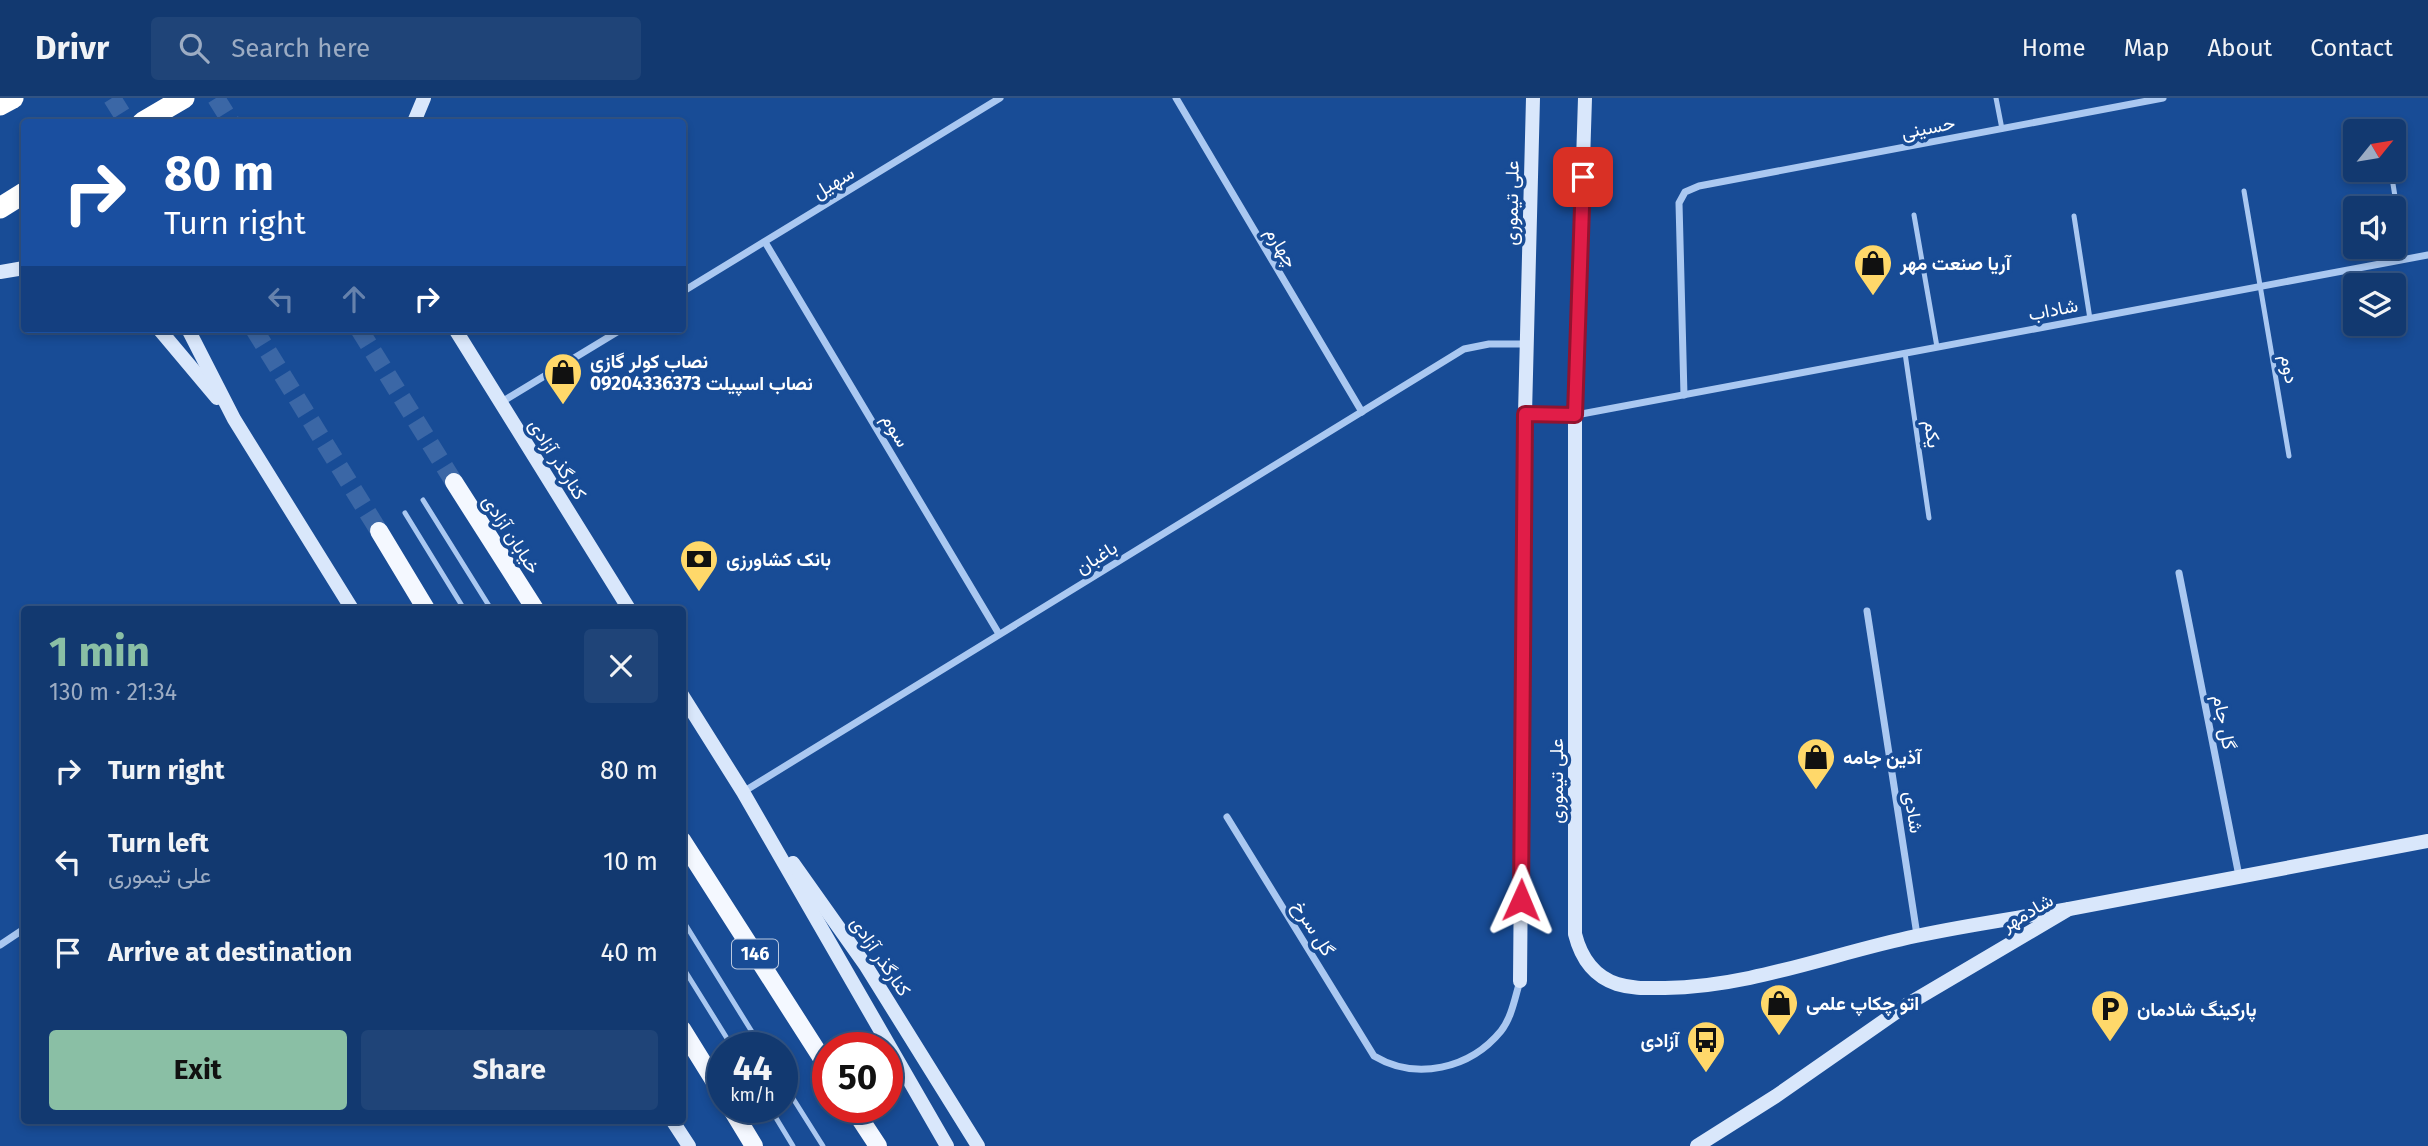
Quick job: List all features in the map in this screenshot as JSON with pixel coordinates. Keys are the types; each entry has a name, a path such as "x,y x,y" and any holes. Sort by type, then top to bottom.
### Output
{"highway":[{"path":"0,105 13,98"},
{"path":"148,119 184,98"},
{"path":"0,208 21,195"}],"main road":[{"path":"415,119 424,98"},
{"name":"علی تیموری","path":"1520,981 1525,414 1533,98"},
{"name":"علی تیموری","path":"1585,98 1575,415 1575,934 1579,950 1588,965 1601,977 1618,984 1639,988 1676,988 1757,975 1917,936 2069,909"},
{"path":"0,272 21,268"},
{"path":"162,333 234,419"},
{"path":"190,333 234,419 350,606"},
{"name":"کنارگذر آزادی","path":"457,333 627,606"},
{"path":"1525,414 1575,415"},
{"name":"خیابان آزادی","path":"454,482 533,606"},
{"path":"379,531 424,606"},
{"name":"کنارگذر آزادی","path":"686,701 743,792 947,1146"},
{"name":"کنارگذر آزادی","path":"743,792 866,966 978,1146"},
{"name":"شادمهر","path":"1697,1146 1776,1096 1908,1004 2069,909 2428,841"},
{"name":"146","path":"686,846 812,1043"},
{"path":"686,1035 707,1069"},
{"path":"740,1123 754,1146"},
{"path":"863,1123 878,1146"},
{"path":"674,1124 688,1146"}],"street":[{"name":"سهیل","path":"686,290 1000,98"},
{"name":"چهارم","path":"1176,98 1362,412"},
{"name":"حسینی","path":"1684,395 1679,203 1685,192 1699,186 2163,98"},
{"name":"سوم","path":"765,242 999,634"},
{"name":"شاداب","path":"2406,259 2428,255"},
{"name":"شاداب","path":"1575,415 2405,259"},
{"path":"500,403 615,333"},
{"name":"باغبان","path":"743,792 1464,349 1489,344 1527,344"},
{"name":"گل جام","path":"2179,573 2239,877"},
{"name":"شادی","path":"1867,611 1917,936"},
{"name":"گل سرخ","path":"1227,817 1374,1056 1388,1064 1426,1069 1446,1067 1479,1053 1502,1030 1511,1012 1520,981"},
{"path":"0,946 21,931"}],"lane":[{"path":"1996,98 2002,129"},
{"path":"2393,184 2395,196"},
{"name":"دوم","path":"2244,191 2289,456"},
{"path":"1914,215 1937,347"},
{"path":"2074,216 2090,319"},
{"name":"یکم","path":"1905,353 1929,518"},
{"path":"423,500 489,606"},
{"path":"405,513 462,606"},
{"path":"686,925 752,1032"},
{"path":"686,972 723,1032"},
{"path":"798,1106 823,1146"},
{"path":"779,1123 793,1146"}],"tunnel":[{"path":"112,98 125,119"},
{"path":"216,98 229,119"},
{"path":"256,333 379,531"},
{"path":"361,333 454,482"}],"place":[{"name":"آریا صنعت مهر","path":"1873,297"},
{"name":"نصاب کولر گازی 09204336373 نصاب اسپیلت","path":"563,406"},
{"name":"بانک کشاورزی","path":"699,593"},
{"name":"آذین جامه","path":"1816,791"},
{"name":"اتو چکاپ علمی","path":"1779,1037"},
{"name":"پارکینگ شادمان","path":"2110,1043"},
{"name":"آزادی","path":"1706,1074"}],"route":[{"path":"1521,900 1525,414 1575,415 1583,177"}]}
